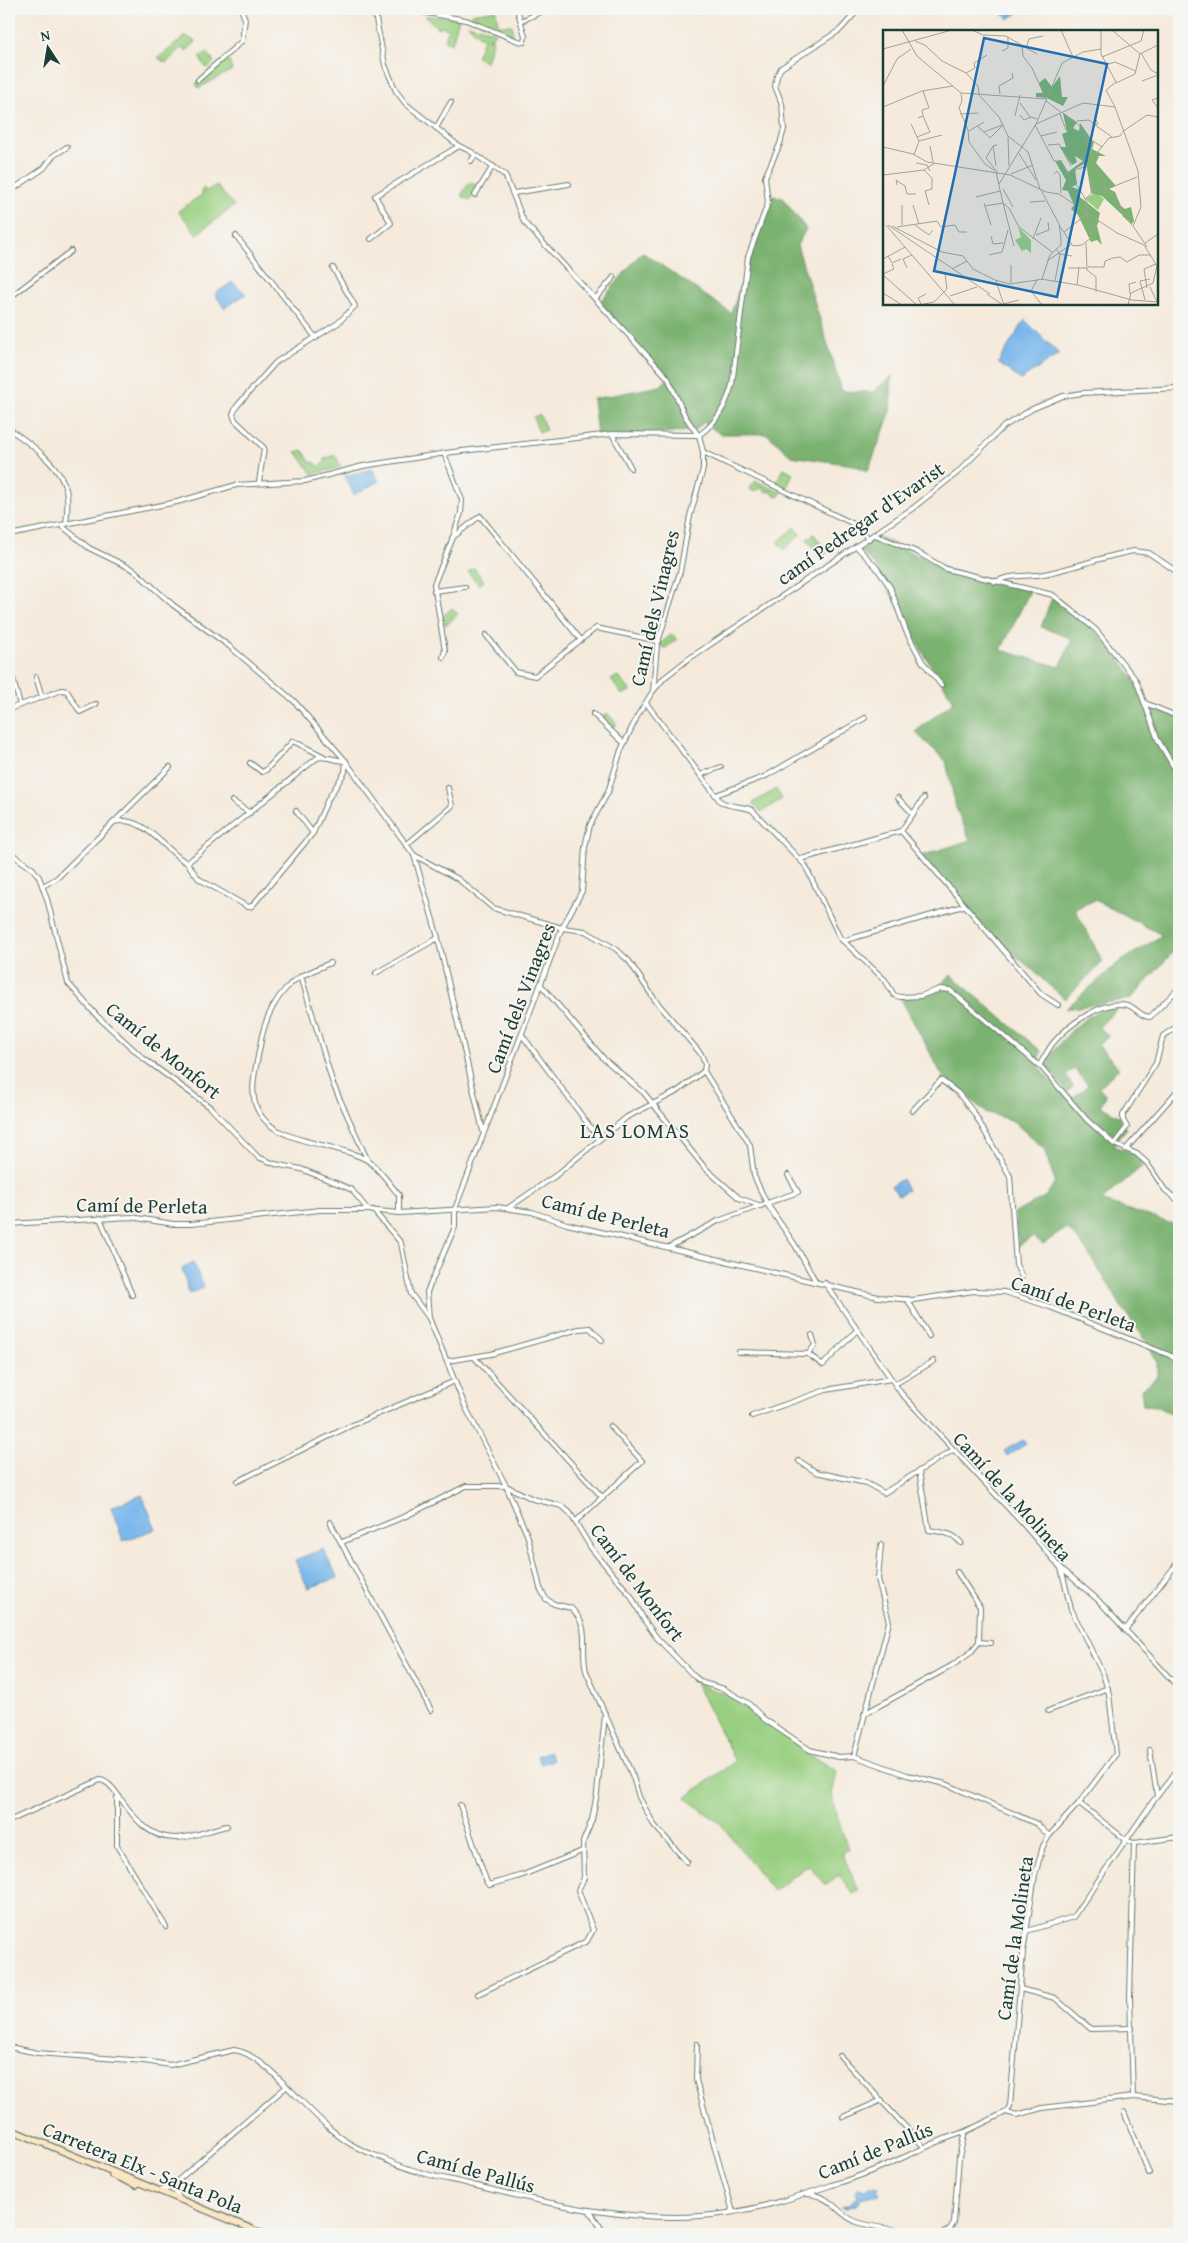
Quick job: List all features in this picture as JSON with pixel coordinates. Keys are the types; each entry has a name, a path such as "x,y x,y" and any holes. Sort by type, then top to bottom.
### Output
{"main road":[{"name":"Carretera Elx - Santa Pola","path":"9,2129 264,2234"},
{"name":"Carretera Elx - Santa Pola","path":"9,2133 256,2234"}],"street":[{"path":"198,80 242,41 244,20 241,9"},
{"name":"Camí dels Vinagres","path":"374,9 389,79 406,104 459,146 475,154 505,175 514,193 524,222 668,378 684,416 698,435 703,452 703,469 690,516 680,572 658,642 653,691 624,744 608,792 590,824 585,847 582,891 562,928 455,1210 455,1227 428,1292 429,1318"},
{"path":"405,9 466,20 524,42 525,36 517,9"},
{"path":"521,21 548,9"},
{"path":"9,535 168,504 236,485 260,482 305,481 363,466 444,453 612,434 698,435 719,416 727,402 732,385 748,257 768,203 765,177 780,144 784,129 782,104 775,86 777,76 782,68 840,30 853,18 859,9"},
{"path":"436,128 451,102"},
{"path":"371,239 391,223 376,196 459,146"},
{"path":"9,192 44,168 53,156 67,147"},
{"path":"471,161 475,154"},
{"path":"475,195 493,166"},
{"path":"514,193 569,184"},
{"path":"236,236 316,338"},
{"path":"9,298 71,251"},
{"path":"260,482 264,448 235,420 233,414 237,406 276,362 338,323 355,306 333,268"},
{"path":"595,299 614,277"},
{"name":"camí Pedregar d'Evarist","path":"653,691 667,675 687,660 869,539 948,481 1003,427 1044,403 1082,393 1179,388"},
{"path":"9,429 40,450 66,487 64,525"},
{"path":"612,434 631,468"},
{"path":"703,452 858,526 869,539"},
{"path":"444,453 462,500 461,513 434,584 445,651 444,657"},
{"path":"452,538 480,516 581,640"},
{"path":"64,525 89,548 134,570 173,606 228,646 284,692 309,716 346,761 414,855 438,938 484,1131"},
{"path":"875,534 916,552 946,570 1053,595 1096,630 1136,680 1158,740 1179,776"},
{"path":"857,547 876,567 890,587 906,631 922,661 941,685"},
{"path":"995,582 1004,577 1023,578 1046,574 1134,551 1149,553 1179,573"},
{"path":"434,591 465,587"},
{"path":"486,635 516,672 535,676 596,628 658,642"},
{"path":"13,661 10,668 20,705"},
{"path":"36,677 42,697"},
{"path":"9,709 62,690 68,691 80,712 96,704"},
{"path":"646,703 700,776 725,805 752,810 800,860 811,874 836,933 885,980 894,995 900,997 920,996 940,989 950,990 1039,1066 1087,1120 1114,1144 1137,1154 1147,1163 1165,1190 1179,1201"},
{"path":"1145,703 1179,717"},
{"path":"593,714 624,744"},
{"path":"716,795 766,776 865,718"},
{"path":"250,763 262,772 266,770 293,740 335,761 346,761"},
{"path":"187,863 316,758 323,756"},
{"path":"114,822 123,819 131,821 157,837 187,863 199,879 252,906 313,833 328,799 345,772 346,761"},
{"path":"700,776 721,767"},
{"path":"43,886 57,878 170,768"},
{"path":"406,845 452,806 448,788"},
{"path":"898,798 913,814"},
{"path":"800,860 901,831 924,798"},
{"path":"232,801 250,813"},
{"path":"296,811 313,833"},
{"path":"901,831 963,906 1041,994 1058,1005"},
{"name":"Camí de Monfort","path":"9,852 33,869 43,886 68,983 97,1016 143,1058 210,1107 258,1157 275,1164 301,1169 341,1185 357,1195 368,1210"},
{"path":"414,855 458,879 494,908 562,928 584,931 603,939 629,961 655,1000 695,1044 705,1064 704,1071 750,1145 754,1176 767,1204 795,1245 815,1280"},
{"path":"843,941 963,906"},
{"path":"376,973 438,938"},
{"path":"330,962 290,983 278,999 262,1029 254,1084 254,1102 262,1118 274,1130 367,1159"},
{"path":"301,976 333,1084 367,1159 399,1195 399,1214"},
{"path":"541,984 604,1059 644,1093 705,1168 740,1198 760,1206"},
{"path":"1039,1066 1054,1042 1070,1027 1098,1008 1108,1004 1128,1005 1144,1017 1150,1018 1178,989"},
{"path":"1114,1144 1127,1128 1123,1115 1156,1064 1161,1040 1165,1034 1179,1026"},
{"path":"522,1035 598,1139"},
{"path":"508,1208 555,1176 627,1117 678,1091 704,1071"},
{"path":"912,1111 941,1080 958,1093 974,1113 1010,1176 1016,1265 1022,1278"},
{"path":"1126,1149 1179,1089"},
{"path":"669,1247 718,1221 798,1192 788,1175"},
{"name":"Camí de Perleta","path":"9,1224 131,1217 173,1224 191,1224 320,1210 373,1210 399,1214 508,1208 532,1212 577,1227 815,1280 878,1296 907,1299 974,1291 1005,1292 1050,1307 1179,1359"},
{"path":"373,1210 401,1243 411,1294 429,1318 455,1380 506,1486 528,1537 540,1588 546,1599 554,1604 571,1608 582,1624 585,1632 584,1662 643,1804 654,1825 687,1862"},
{"path":"100,1218 132,1295"},
{"name":"Camí de la Molineta","path":"825,1283 894,1384 915,1410 1024,1524 1061,1568 1074,1617 1108,1688 1116,1754 1079,1803 1049,1836 1043,1846 1035,1874 1020,1989 1010,2106 1006,2112"},
{"path":"907,1299 928,1336"},
{"path":"447,1361 474,1358 586,1328 590,1328 602,1340"},
{"path":"739,1352 808,1354 823,1365 857,1330"},
{"path":"808,1354 815,1345 812,1335"},
{"path":"474,1358 603,1498"},
{"path":"894,1384 934,1361"},
{"path":"752,1416 826,1390 891,1379"},
{"path":"238,1481 350,1426 455,1380"},
{"path":"575,1522 642,1461 610,1426"},
{"path":"799,1461 816,1472 866,1483 884,1493 953,1450"},
{"path":"919,1471 929,1530 957,1537 961,1543"},
{"path":"342,1542 406,1516 466,1486 506,1486"},
{"name":"Camí de Monfort","path":"506,1486 533,1499 562,1506 575,1522 591,1548 631,1596 644,1620 657,1638 703,1683 724,1690 748,1703 764,1719 810,1750 839,1757 854,1756 907,1775 946,1784 1037,1824 1049,1836"},
{"path":"330,1522 431,1710"},
{"path":"854,1756 889,1622 878,1579 881,1545"},
{"path":"1125,1630 1179,1561"},
{"path":"1061,1568 1098,1600 1179,1688"},
{"path":"864,1714 953,1666 970,1653 979,1642 980,1607 957,1572"},
{"path":"979,1642 991,1643"},
{"path":"1048,1711 1108,1688"},
{"path":"478,1994 587,1941 592,1930 578,1890 584,1878 582,1851 592,1820 597,1793 605,1713"},
{"path":"1150,1750 1157,1796"},
{"path":"1027,1931 1073,1917 1157,1796 1179,1768"},
{"path":"9,1821 100,1780 108,1784 140,1825 152,1833 163,1837 186,1837 227,1826"},
{"path":"117,1796 117,1846 166,1927"},
{"path":"1079,1803 1126,1840 1134,1842 1179,1837"},
{"path":"460,1806 487,1883 490,1885 523,1875 582,1851"},
{"path":"1133,2097 1130,1997 1134,1842"},
{"path":"1020,1989 1055,1998 1091,2029 1132,2028"},
{"path":"697,2044 696,2080 733,2212"},
{"name":"Camí de Pallús","path":"9,2046 38,2053 144,2060 170,2065 241,2050 250,2055 286,2087 328,2128 357,2148 422,2173 527,2200 589,2210 656,2216 691,2216 733,2212 801,2194 885,2166 951,2135 964,2132"},
{"path":"840,2056 925,2148"},
{"path":"159,2191 169,2188 286,2087"},
{"path":"942,2234 950,2229 954,2222 959,2157 964,2132 1006,2112 1017,2115 1042,2108 1133,2097 1179,2102"},
{"path":"843,2117 882,2100"},
{"path":"1124,2112 1149,2174"},
{"path":"169,2188 176,2192 179,2199"},
{"path":"801,2194 815,2194 825,2199 854,2221 919,2234"},
{"path":"589,2210 605,2234"}],"green space":[{"path":"496,10 498,25 512,25 513,35 471,19 471,14"},
{"path":"425,16 459,18 452,43 445,41 448,29 441,26 437,28"},
{"path":"468,24 495,32 492,37 487,37 493,39 486,62 476,57 484,37 479,36"},
{"path":"186,36 196,42 186,51 182,48 166,63 158,58"},
{"path":"207,52 214,62 207,69 199,57"},
{"path":"224,59 229,61 232,70 199,88 196,85 198,81"},
{"path":"470,182 478,186 470,201 461,195"},
{"path":"216,185 234,206 197,234 178,211 203,194 201,191 204,188 207,191"},
{"path":"772,196 782,197 806,229 797,245 842,391 873,392 892,376 890,414 868,471 853,465 791,456 767,434 720,434 704,422 694,431 597,436 593,399 660,386 668,378 599,303 642,252 731,313"},
{"path":"540,415 546,430 539,432 533,417"},
{"path":"303,450 311,463 315,462 318,467 326,461 324,459 335,455 341,467 313,474 296,452"},
{"path":"784,468 793,473 787,488 776,484"},
{"path":"756,481 782,493 778,497 769,491 765,492 761,488 754,492 749,488"},
{"path":"795,527 800,535 784,550 778,542"},
{"path":"814,534 827,553 820,558 807,539"},
{"path":"877,536 946,569 1030,591 1001,650 1060,667 1072,639 1041,627 1053,595 1108,644 1129,672 1147,705 1179,717 1179,952 1172,953 1131,999 1065,1009 1117,964 1162,935 1095,900 1075,909 1103,962 1065,999 978,922 921,856 970,840 956,808 946,761 915,732 954,701 925,656 876,567 857,547"},
{"path":"474,568 484,581 479,585 468,572"},
{"path":"452,608 458,614 446,625 441,618"},
{"path":"672,634 677,639 664,649 660,644"},
{"path":"618,676 630,691 622,695 611,680"},
{"path":"607,713 617,724 612,728 601,718"},
{"path":"776,789 782,799 761,812 753,803"},
{"path":"951,975 1041,1051 1037,1064 1057,1089 1073,1098 1088,1085 1074,1069 1066,1074 1073,1087 1067,1092 1045,1064 1067,1035 1086,1018 1108,1008 1119,1007 1099,1027 1109,1036 1098,1045 1119,1068 1099,1088 1106,1096 1100,1106 1121,1117 1120,1120 1126,1129 1113,1146 1137,1154 1145,1164 1101,1201 1179,1226 1179,1419 1156,1406 1143,1405 1141,1389 1157,1378 1157,1361 1144,1338 1121,1307 1108,1283 1081,1243 1067,1228 1043,1244 1033,1236 1018,1246 1015,1213 1046,1196 1055,1182 1044,1149 1013,1121 985,1112 942,1075 900,997 916,997 928,993"},
{"path":"693,1678 705,1687 733,1697 806,1752 837,1771 832,1794 834,1807 848,1849 842,1853 859,1891 853,1894 839,1875 825,1885 809,1865 773,1891 720,1823 685,1798 735,1761"}],"water":[{"path":"998,9 1021,9 1022,10 1008,19"},
{"path":"232,282 246,294 224,308 215,294"},
{"path":"1025,320 1059,354 1021,380 998,363"},
{"path":"372,469 379,481 354,495 345,476"},
{"path":"902,1179 908,1190 898,1195 891,1186"},
{"path":"193,1262 204,1287 189,1294 182,1268"},
{"path":"1023,1440 1026,1444 1007,1456 1004,1451"},
{"path":"142,1495 156,1529 123,1541 111,1507"},
{"path":"323,1549 338,1578 308,1588 295,1560"},
{"path":"549,1751 553,1760 541,1764 537,1756"},
{"path":"870,2186 879,2187 877,2190 880,2194 860,2198 857,2204 846,2208 842,2206 851,2203 857,2195 855,2191 858,2188 866,2189"}],"district":[{"name":"LAS LOMAS","path":"635,1130"}]}
